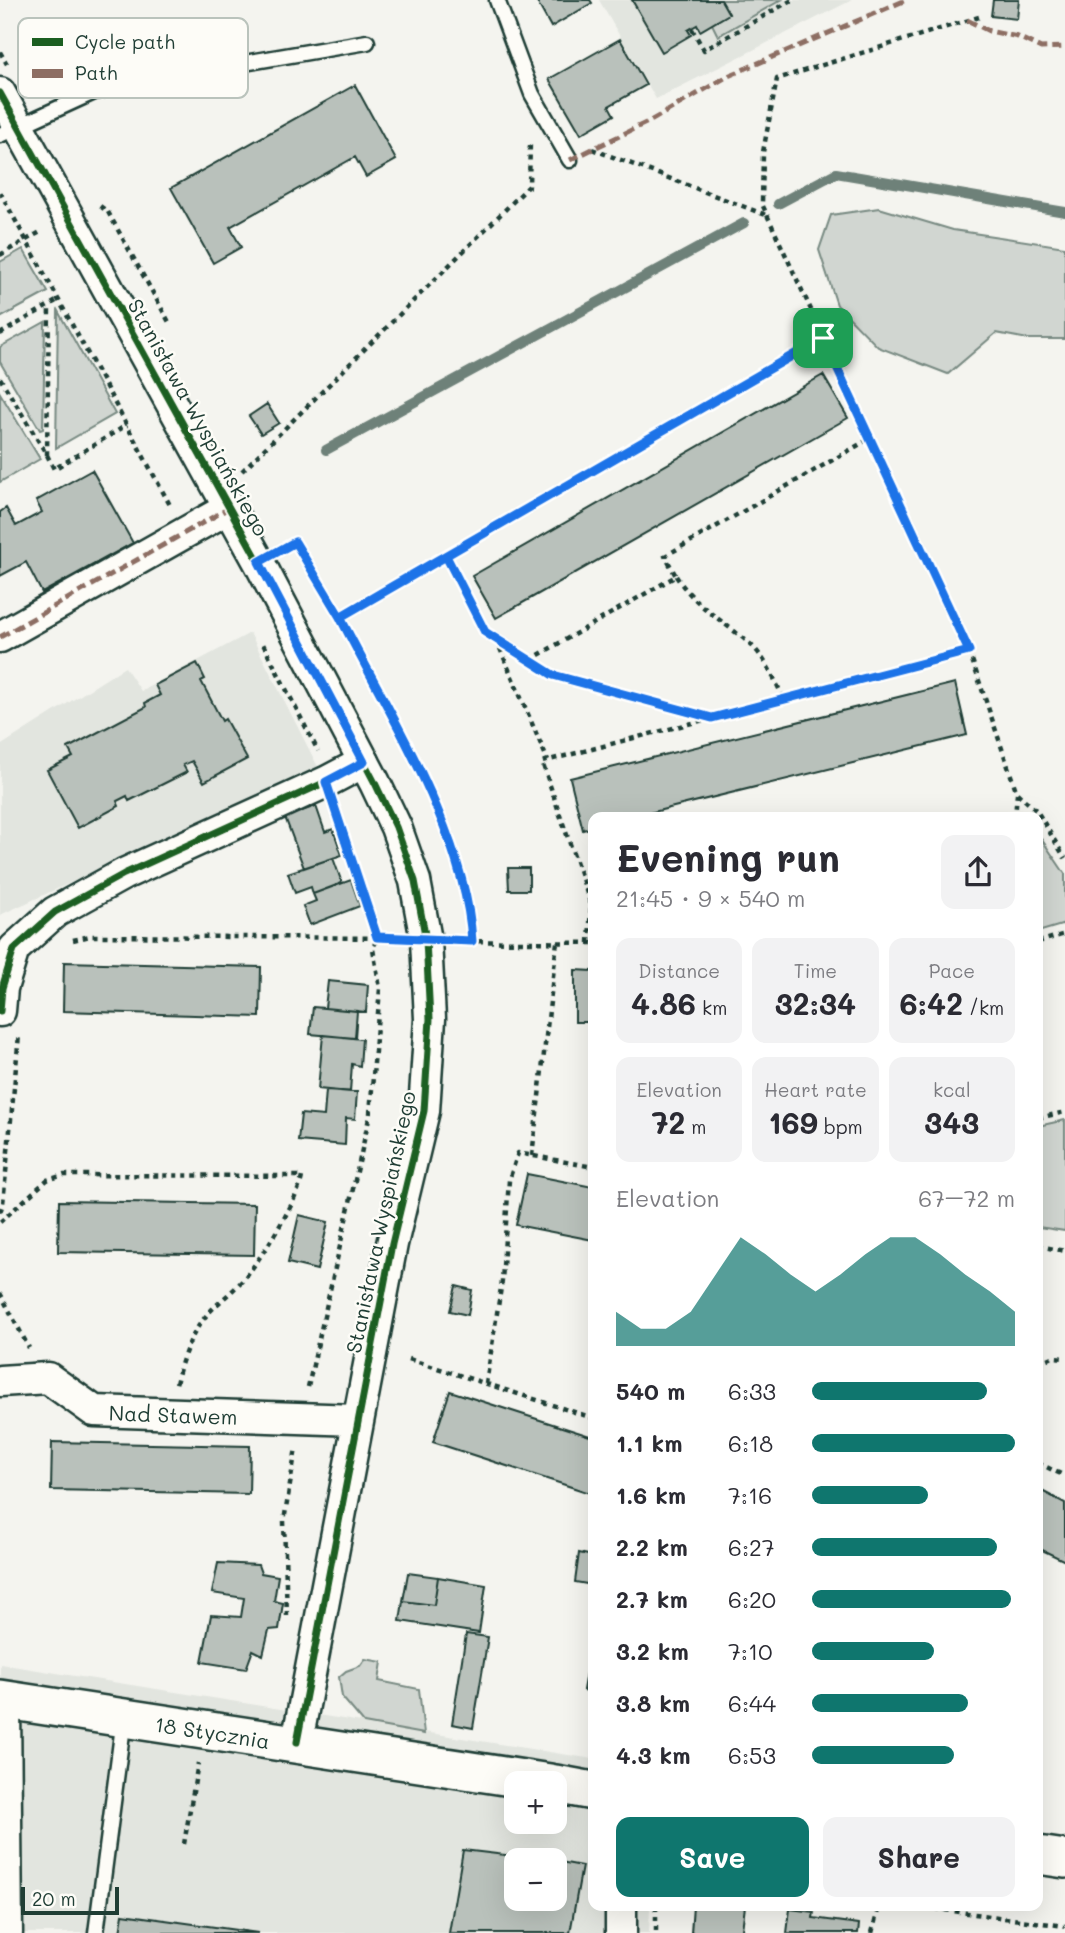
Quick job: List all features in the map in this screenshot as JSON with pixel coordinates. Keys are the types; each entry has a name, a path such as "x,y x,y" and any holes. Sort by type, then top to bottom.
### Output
{"street":[{"name":"Stanisława Wyspiańskiego","path":"0,93 10,131 229,508 397,827 415,881 426,940 430,1019 424,1111 392,1244 298,1742"},
{"path":"0,637 229,508"},
{"path":"10,1017 2,988 14,949 55,912 124,874 364,762"},
{"path":"0,1381 48,1378"},
{"name":"Nad Stawem","path":"48,1378 93,1411 357,1420"},
{"path":"3,1699 7,1933"},
{"name":"18 Stycznia","path":"3,1699 298,1742 504,1776"},
{"name":"18 Stycznia","path":"567,1787 588,1790"},
{"path":"1043,1856 1065,1859"},
{"path":"621,1911 621,1933"}],"lane":[{"path":"497,0 532,94 570,160"},
{"path":"248,63 367,42"},
{"path":"10,131 85,98"},
{"path":"96,1933 124,1717"}],"path":[{"path":"692,29 704,50 792,0"},
{"path":"979,17 777,79 763,152 762,204 969,651 1017,793 1015,812"},
{"path":"235,478 529,186 532,94"},
{"path":"592,149 767,216"},
{"path":"0,192 185,532"},
{"path":"0,255 33,236"},
{"path":"0,334 58,300"},
{"path":"47,456 49,306"},
{"path":"340,617 823,338"},
{"path":"0,378 54,469 127,425"},
{"path":"784,699 766,662 750,644 713,617 687,593 665,556 871,438"},
{"path":"259,562 295,542 340,617 443,827 471,909 472,941"},
{"path":"446,556 485,632 553,675 712,718"},
{"path":"530,660 676,576"},
{"path":"257,631 325,764 326,782 377,937 373,949 380,988 370,1114 302,1417 284,1521 284,1592 289,1628"},
{"path":"495,638 548,761"},
{"path":"588,896 542,762 969,651"},
{"path":"1017,793 1038,812"},
{"path":"1043,821 1065,858"},
{"path":"1043,941 1065,934"},
{"path":"70,941 90,936 313,940 377,937 588,943"},
{"path":"532,1156 557,942"},
{"path":"0,1212 4,1204 10,1017"},
{"path":"1043,1117 1065,1112"},
{"path":"486,1384 502,1281 509,1180 518,1153 588,1166"},
{"path":"0,1222 47,1181 64,1175 302,1176 301,1186 282,1222 243,1280 205,1316 188,1345 176,1382 172,1413"},
{"path":"1043,1247 1065,1251"},
{"path":"0,1293 11,1319 48,1378"},
{"path":"1043,1361 1053,1357 1065,1358"},
{"path":"409,1359 588,1416"},
{"path":"1043,1465 1065,1476"},
{"path":"184,1844 198,1762"},
{"path":"656,1911 656,1933"},
{"path":"872,1933 877,1911"},
{"path":"952,1911 1065,1926"}],"shaded area":[{"path":"599,0 852,0 656,99"},
{"path":"721,0 781,0 718,36 712,24 729,14"},
{"path":"879,208 953,230 1065,247 1065,339 1028,339 996,333 948,374 878,347 837,305 819,250 831,215"},
{"path":"23,249 48,292 0,318 0,262"},
{"path":"58,311 115,414 56,448"},
{"path":"45,322 43,429 40,430 0,362 0,347"},
{"path":"0,393 40,459 0,482"},
{"path":"250,633 319,769 0,915 0,746 125,667 141,691"},
{"path":"1043,841 1065,874 1065,924 1043,931"},
{"path":"1065,1120 1065,1231 1043,1228 1043,1125"},
{"path":"365,1659 382,1662 379,1681 419,1689 424,1734 364,1723 342,1697 339,1677 360,1666"},
{"path":"0,1664 588,1758 588,1911 650,1911 649,1933 0,1933"}],"building":[{"path":"536,0 590,0 592,3 551,27"},
{"path":"632,0 721,0 729,14 700,31 697,25 688,30 691,35 662,52"},
{"path":"993,0 1019,0 1017,19 991,16"},
{"path":"620,39 646,85 609,106 614,115 581,134 549,79"},
{"path":"355,85 396,160 366,177 355,157 230,227 241,247 213,263 171,188"},
{"path":"823,375 848,418 496,618 472,576"},
{"path":"267,404 279,423 261,434 249,416"},
{"path":"92,470 133,543 42,593 26,562 0,576 0,512 6,508 16,526 42,512 36,501"},
{"path":"197,663 205,679 201,681 222,721 225,719 247,759 204,782 192,761 183,765 187,772 129,801 127,796 117,801 119,806 78,828 47,770 73,757 68,748 146,707 145,703 160,695 155,685"},
{"path":"955,683 967,735 653,812 588,812 588,828 583,830 570,778"},
{"path":"316,806 325,832 333,829 342,855 304,868 285,817"},
{"path":"333,858 342,883 313,894 311,887 295,893 288,873"},
{"path":"508,868 529,868 529,890 509,890"},
{"path":"351,880 360,906 310,925 303,906 316,901 313,894"},
{"path":"64,962 261,967 260,1017 63,1011"},
{"path":"575,970 588,971 588,1022 575,1022"},
{"path":"328,981 368,985 366,1012 325,1008"},
{"path":"313,1007 357,1011 355,1038 310,1034"},
{"path":"323,1035 362,1039 360,1066 352,1064 350,1092 318,1089"},
{"path":"326,1090 357,1092 355,1119 346,1118 345,1145 298,1141 301,1114 324,1116"},
{"path":"527,1174 588,1186 588,1239 516,1225"},
{"path":"59,1201 255,1204 254,1255 58,1252"},
{"path":"299,1215 328,1222 317,1270 288,1263"},
{"path":"456,1286 472,1290 468,1315 450,1311"},
{"path":"450,1391 588,1435 588,1492 433,1442"},
{"path":"52,1442 250,1446 249,1494 51,1490"},
{"path":"1043,1492 1065,1503 1065,1561 1043,1550"},
{"path":"579,1553 588,1555 588,1584 575,1582"},
{"path":"218,1563 258,1565 261,1573 278,1576 274,1601 283,1603 279,1629 269,1630 263,1655 253,1650 246,1669 202,1662 211,1615 241,1617 244,1598 212,1593"},
{"path":"408,1573 438,1577 434,1605 403,1601"},
{"path":"438,1577 486,1585 479,1633 400,1621 403,1601 434,1605"},
{"path":"466,1634 488,1637 473,1728 452,1724"},
{"path":"588,1661 588,1691 583,1690"},
{"path":"463,1850 504,1855 504,1911 567,1911 567,1863 582,1866 570,1933 449,1933"},
{"path":"693,1911 744,1911 742,1930 749,1933 691,1933"},
{"path":"790,1911 814,1912 813,1918 859,1924 858,1933 787,1933"},
{"path":"123,1914 172,1921 258,1933 120,1933"}],"waterway":[{"path":"778,204 836,173 1065,212"},
{"path":"326,450 744,223"}],"marked path":[{"path":"570,160 652,120 728,76 906,0"},
{"path":"967,20 989,31 1018,37 1041,48 1065,47"},
{"path":"0,637 229,508"}],"cycle path":[{"path":"0,93 259,562 375,783 396,827 415,881 426,940 430,1019 424,1111 392,1244 297,1742"},
{"path":"0,1011 2,988 14,949 55,912 124,874 364,762"}],"route":[{"path":"823,338 340,617 295,542 259,562 364,762 326,782 377,937 472,941 471,909 443,827 428,791 340,617 446,556 485,632 553,675 712,718 969,651 823,338"}]}
